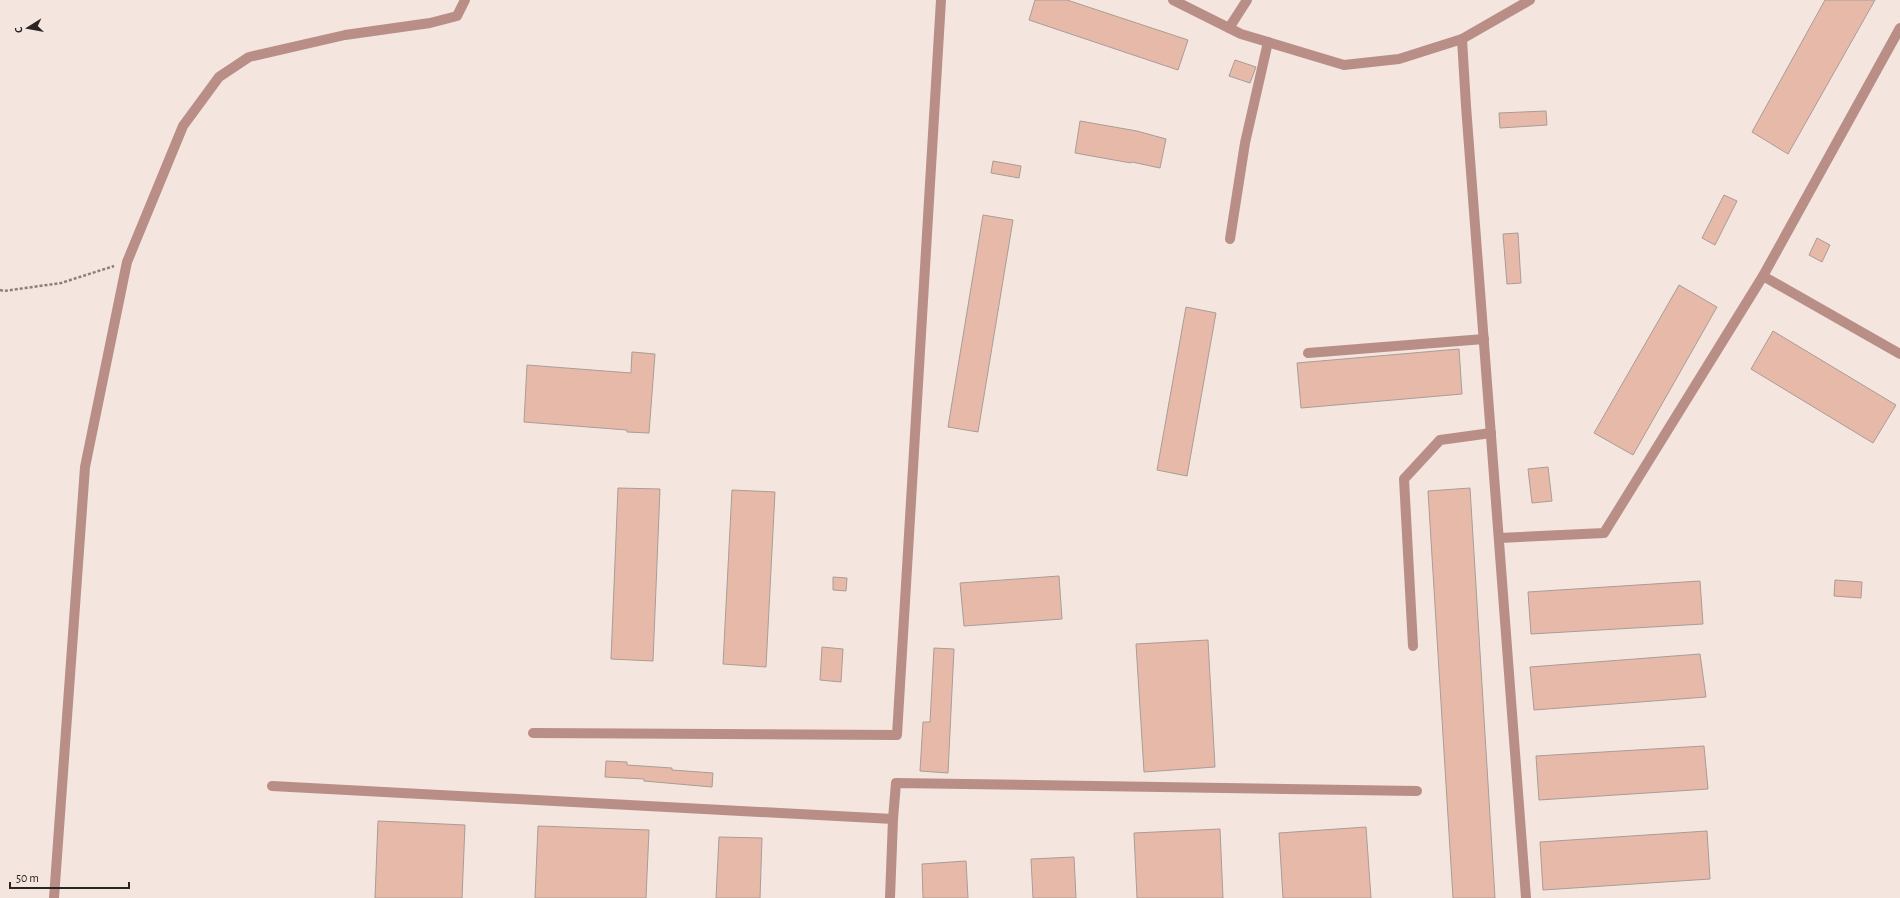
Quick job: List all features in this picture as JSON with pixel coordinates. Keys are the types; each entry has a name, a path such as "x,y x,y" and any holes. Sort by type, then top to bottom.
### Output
{"street":[{"path":"54,898 85,467 127,262 183,126 219,77 249,58 345,35 430,23 457,16 465,0"},
{"path":"533,732 897,735 941,0"},
{"path":"1173,0 1241,34 1344,65 1399,59 1462,39 1530,0"},
{"path":"1229,28 1247,0"},
{"path":"1499,538 1604,533 1763,276 1900,28"},
{"path":"1462,39 1526,898"},
{"path":"1230,238 1244,143 1268,42"},
{"path":"1763,276 1900,354"},
{"path":"1308,353 1484,338"},
{"path":"1413,646 1404,479 1440,440 1491,433"},
{"path":"890,898 896,783 1417,791"},
{"path":"272,786 893,819"}],"path":[{"path":"0,290 4,291 61,283 127,262"}],"building":[{"path":"1035,0 1067,0 1188,40 1178,70 1029,20"},
{"path":"1825,0 1875,0 1788,154 1752,132"},
{"path":"1235,60 1256,67 1250,83 1229,76"},
{"path":"1546,111 1547,125 1500,128 1499,113"},
{"path":"1080,121 1137,131 1166,139 1160,168 1075,153"},
{"path":"993,161 1021,166 1019,178 991,173"},
{"path":"1724,195 1737,201 1715,245 1702,238"},
{"path":"983,215 1013,220 978,432 948,427"},
{"path":"1518,233 1521,283 1507,284 1503,234"},
{"path":"1817,238 1830,245 1822,262 1809,255"},
{"path":"1679,285 1717,307 1633,455 1594,433"},
{"path":"1186,307 1216,313 1187,476 1157,470"},
{"path":"1773,331 1896,405 1873,443 1751,369"},
{"path":"1459,349 1462,394 1301,408 1297,363"},
{"path":"632,352 655,354 649,433 524,422 527,365 631,373"},
{"path":"1548,467 1552,501 1532,503 1528,469"},
{"path":"618,488 660,489 653,661 611,659"},
{"path":"1470,488 1495,898 1453,898 1428,491"},
{"path":"732,490 775,492 766,667 723,664"},
{"path":"1059,576 1062,619 964,626 960,583"},
{"path":"833,577 847,578 846,591 833,590"},
{"path":"1835,580 1862,582 1861,598 1834,596"},
{"path":"1700,581 1703,624 1531,634 1528,592"},
{"path":"1208,640 1215,767 1144,772 1136,644"},
{"path":"822,647 843,649 841,682 820,680"},
{"path":"934,648 954,649 948,773 920,771 923,722 930,722"},
{"path":"1700,654 1706,697 1534,710 1530,667"},
{"path":"1704,746 1708,789 1539,800 1536,756"},
{"path":"606,761 627,762 627,765 713,773 712,787 644,781 644,779 605,777"},
{"path":"378,821 465,825 462,898 375,898"},
{"path":"538,826 649,830 646,898 535,898"},
{"path":"1366,827 1371,898 1283,898 1279,833"},
{"path":"1220,829 1223,898 1137,898 1134,833"},
{"path":"1707,831 1710,879 1543,890 1540,842"},
{"path":"719,837 762,838 760,898 716,898"},
{"path":"1074,857 1076,898 1033,898 1031,859"},
{"path":"966,861 968,898 923,898 922,864"}]}
